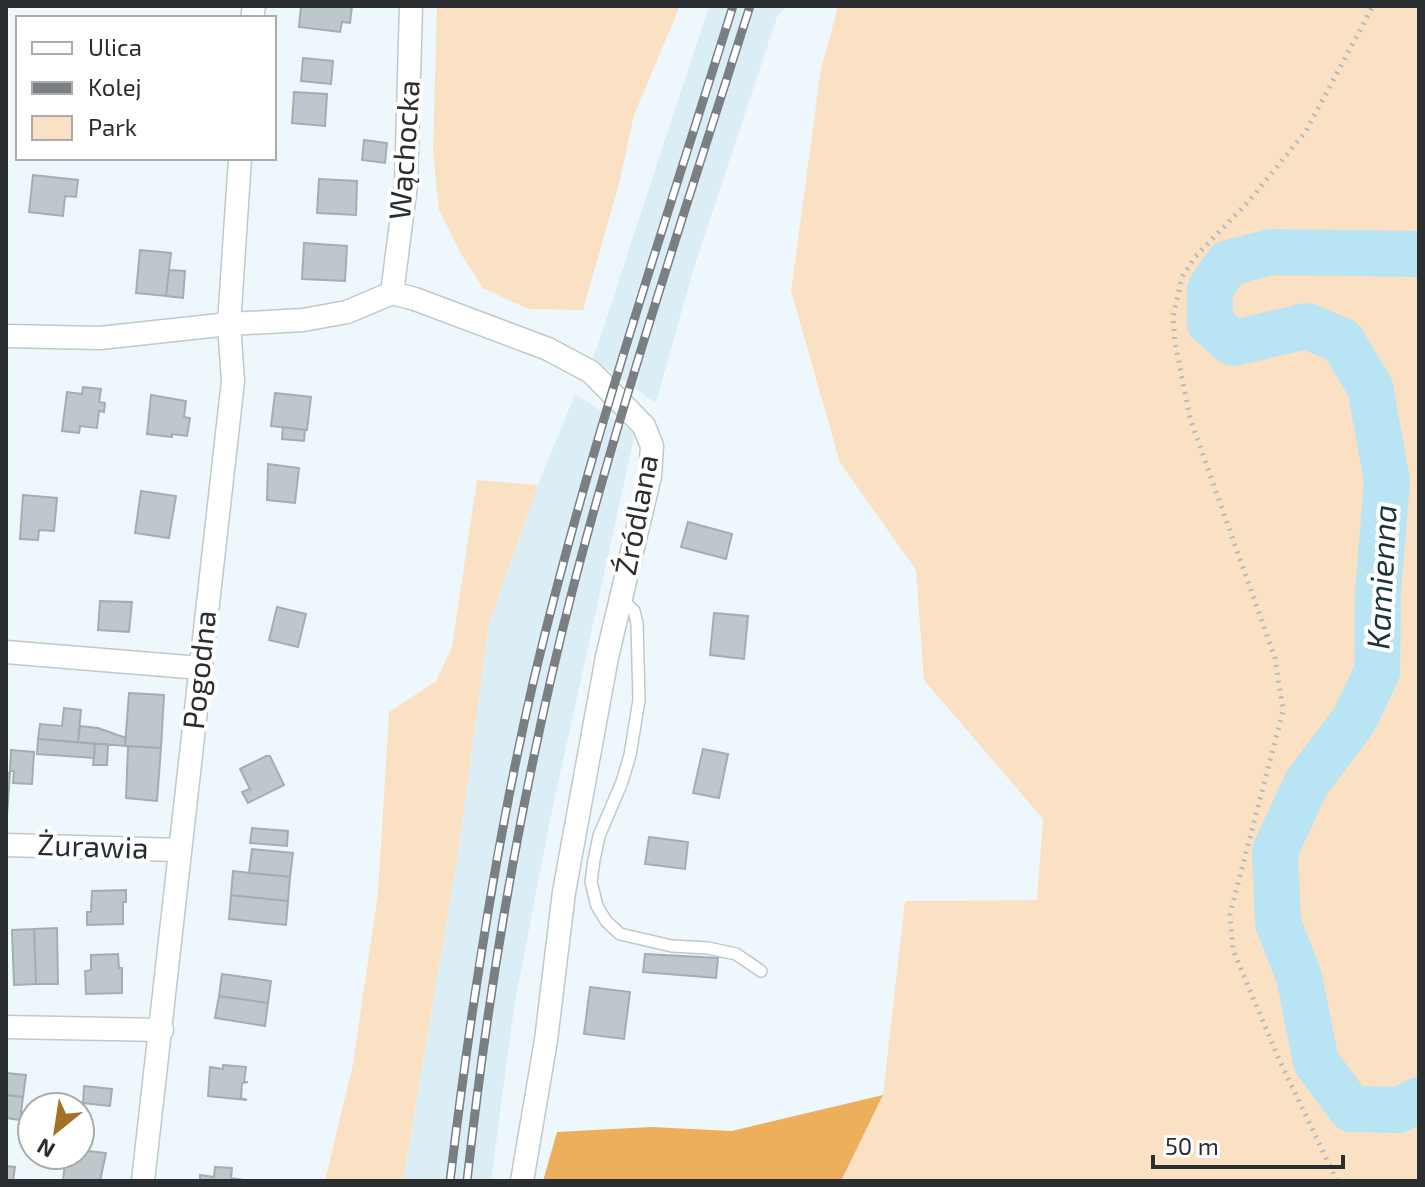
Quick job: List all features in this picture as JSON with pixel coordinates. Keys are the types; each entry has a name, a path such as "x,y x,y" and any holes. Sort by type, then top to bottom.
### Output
{"street":[{"name":"Wąchocka","path":"392,293 406,185 411,6"},
{"name":"Pogodna","path":"143,1181 233,381 229,324 240,160"},
{"path":"6,336 100,338 331,316 392,293"},
{"name":"Źródlana","path":"392,293 548,349 591,372 644,426 652,446 650,476 607,657 564,892 546,1040 522,1181"},
{"path":"6,652 200,668"},
{"name":"Żurawia","path":"6,845 180,850"},
{"path":"6,1027 162,1030"}],"lane":[{"path":"620,599 634,611 637,623 639,700 626,768 599,836 592,871 594,898 602,916 620,934 672,946 708,948 736,954 761,971"},
{"path":"564,892 594,898"}],"path":[{"path":"1337,1181 1272,1044 1233,950 1230,914 1283,711 1275,658 1190,418 1173,317 1182,277 1306,131 1373,6"}],"shaded area":[{"path":"709,6 787,6 777,17 693,271 656,403 593,359"},
{"path":"575,394 635,433 549,825 514,1008 491,1181 403,1181 458,853 489,623 538,485"},
{"path":"883,1095 841,1181 543,1181 557,1132 651,1127 732,1131"}],"green space":[{"path":"437,6 680,6 634,115 619,184 583,310 528,309 483,288 461,254 439,210 433,151"},
{"path":"838,6 1419,6 1419,1181 841,1181 883,1095 905,901 1037,900 1043,819 924,680 916,570 840,463 791,291 821,69"},
{"path":"477,480 538,485 489,623 458,853 403,1181 325,1181 353,1064 378,893 389,712 436,681 452,647"}],"building":[{"path":"301,6 352,6 350,23 342,22 340,32 299,27"},
{"path":"303,58 333,61 331,84 301,81"},
{"path":"294,92 327,94 325,126 292,123"},
{"path":"364,140 387,143 385,163 362,160"},
{"path":"33,175 78,180 76,197 65,196 63,216 29,212"},
{"path":"319,179 357,181 356,215 317,213"},
{"path":"304,243 347,246 345,281 302,279"},
{"path":"140,250 171,253 166,296 136,293"},
{"path":"169,270 185,271 183,298 166,296"},
{"path":"83,387 101,389 99,402 105,403 104,412 99,411 97,428 80,426 79,433 62,431 67,392 82,394"},
{"path":"275,393 311,397 307,430 271,426"},
{"path":"151,395 186,401 184,417 190,418 187,436 147,434"},
{"path":"283,427 305,430 304,441 282,439"},
{"path":"268,464 299,468 295,503 267,500"},
{"path":"141,491 176,496 169,538 135,533"},
{"path":"23,495 57,498 54,531 39,530 38,540 20,539"},
{"path":"688,522 732,534 726,559 681,547"},
{"path":"100,601 132,602 129,632 98,630"},
{"path":"277,607 306,614 298,647 269,640"},
{"path":"714,613 748,616 744,659 710,655"},
{"path":"129,693 164,695 161,748 125,746"},
{"path":"64,708 81,710 78,742 38,739 40,724 62,726"},
{"path":"80,726 98,728 126,738 125,746 78,742"},
{"path":"38,739 95,744 94,758 37,754"},
{"path":"95,744 108,744 107,765 93,765"},
{"path":"128,746 161,748 157,801 126,798"},
{"path":"703,749 728,754 719,798 693,793"},
{"path":"11,750 34,752 32,784 13,783"},
{"path":"270,756 284,785 248,803 242,792 250,789 240,769"},
{"path":"6,773 10,773 7,816 6,816"},
{"path":"252,828 288,831 287,846 250,843"},
{"path":"649,837 688,842 685,869 645,864"},
{"path":"252,849 293,853 290,877 249,873"},
{"path":"233,871 290,877 288,901 231,895"},
{"path":"126,890 123,924 87,925 92,891"},
{"path":"231,895 288,901 286,925 229,919"},
{"path":"57,928 58,984 36,984 34,929"},
{"path":"34,929 36,984 14,985 12,930"},
{"path":"118,954 119,968 122,968 122,993 86,994 85,971 91,970 91,955"},
{"path":"645,954 718,958 716,978 643,972"},
{"path":"222,974 271,981 268,1003 219,996"},
{"path":"590,987 630,992 624,1039 584,1034"},
{"path":"219,996 268,1003 265,1026 215,1018"},
{"path":"223,1065 246,1067 244,1082 248,1082 242,1083 241,1098 247,1100 208,1096 210,1067 223,1069"},
{"path":"6,1073 26,1075 24,1091 16,1091 16,1096 6,1095"},
{"path":"84,1086 112,1089 110,1106 96,1104 96,1091 84,1091"},
{"path":"6,1095 16,1096 16,1119 6,1118"},
{"path":"96,1152 106,1153 100,1181 63,1181 64,1171 96,1171"},
{"path":"6,1166 15,1167 13,1181 6,1181"},
{"path":"215,1167 232,1168 231,1178 250,1181 200,1181 200,1175 214,1177"}],"waterway":[{"name":"Kamienna","path":"1419,254 1271,252 1228,263 1210,289 1210,323 1233,343 1307,326 1342,341 1370,387 1387,481 1378,592 1377,672 1354,720 1306,784 1275,851 1278,923 1299,977 1316,1062 1351,1109 1399,1110 1419,1100"}],"railway":[{"path":"450,1181 485,931 533,683 602,427 733,6"},
{"path":"467,1181 497,957 523,809 555,661 614,442 750,6"}]}
